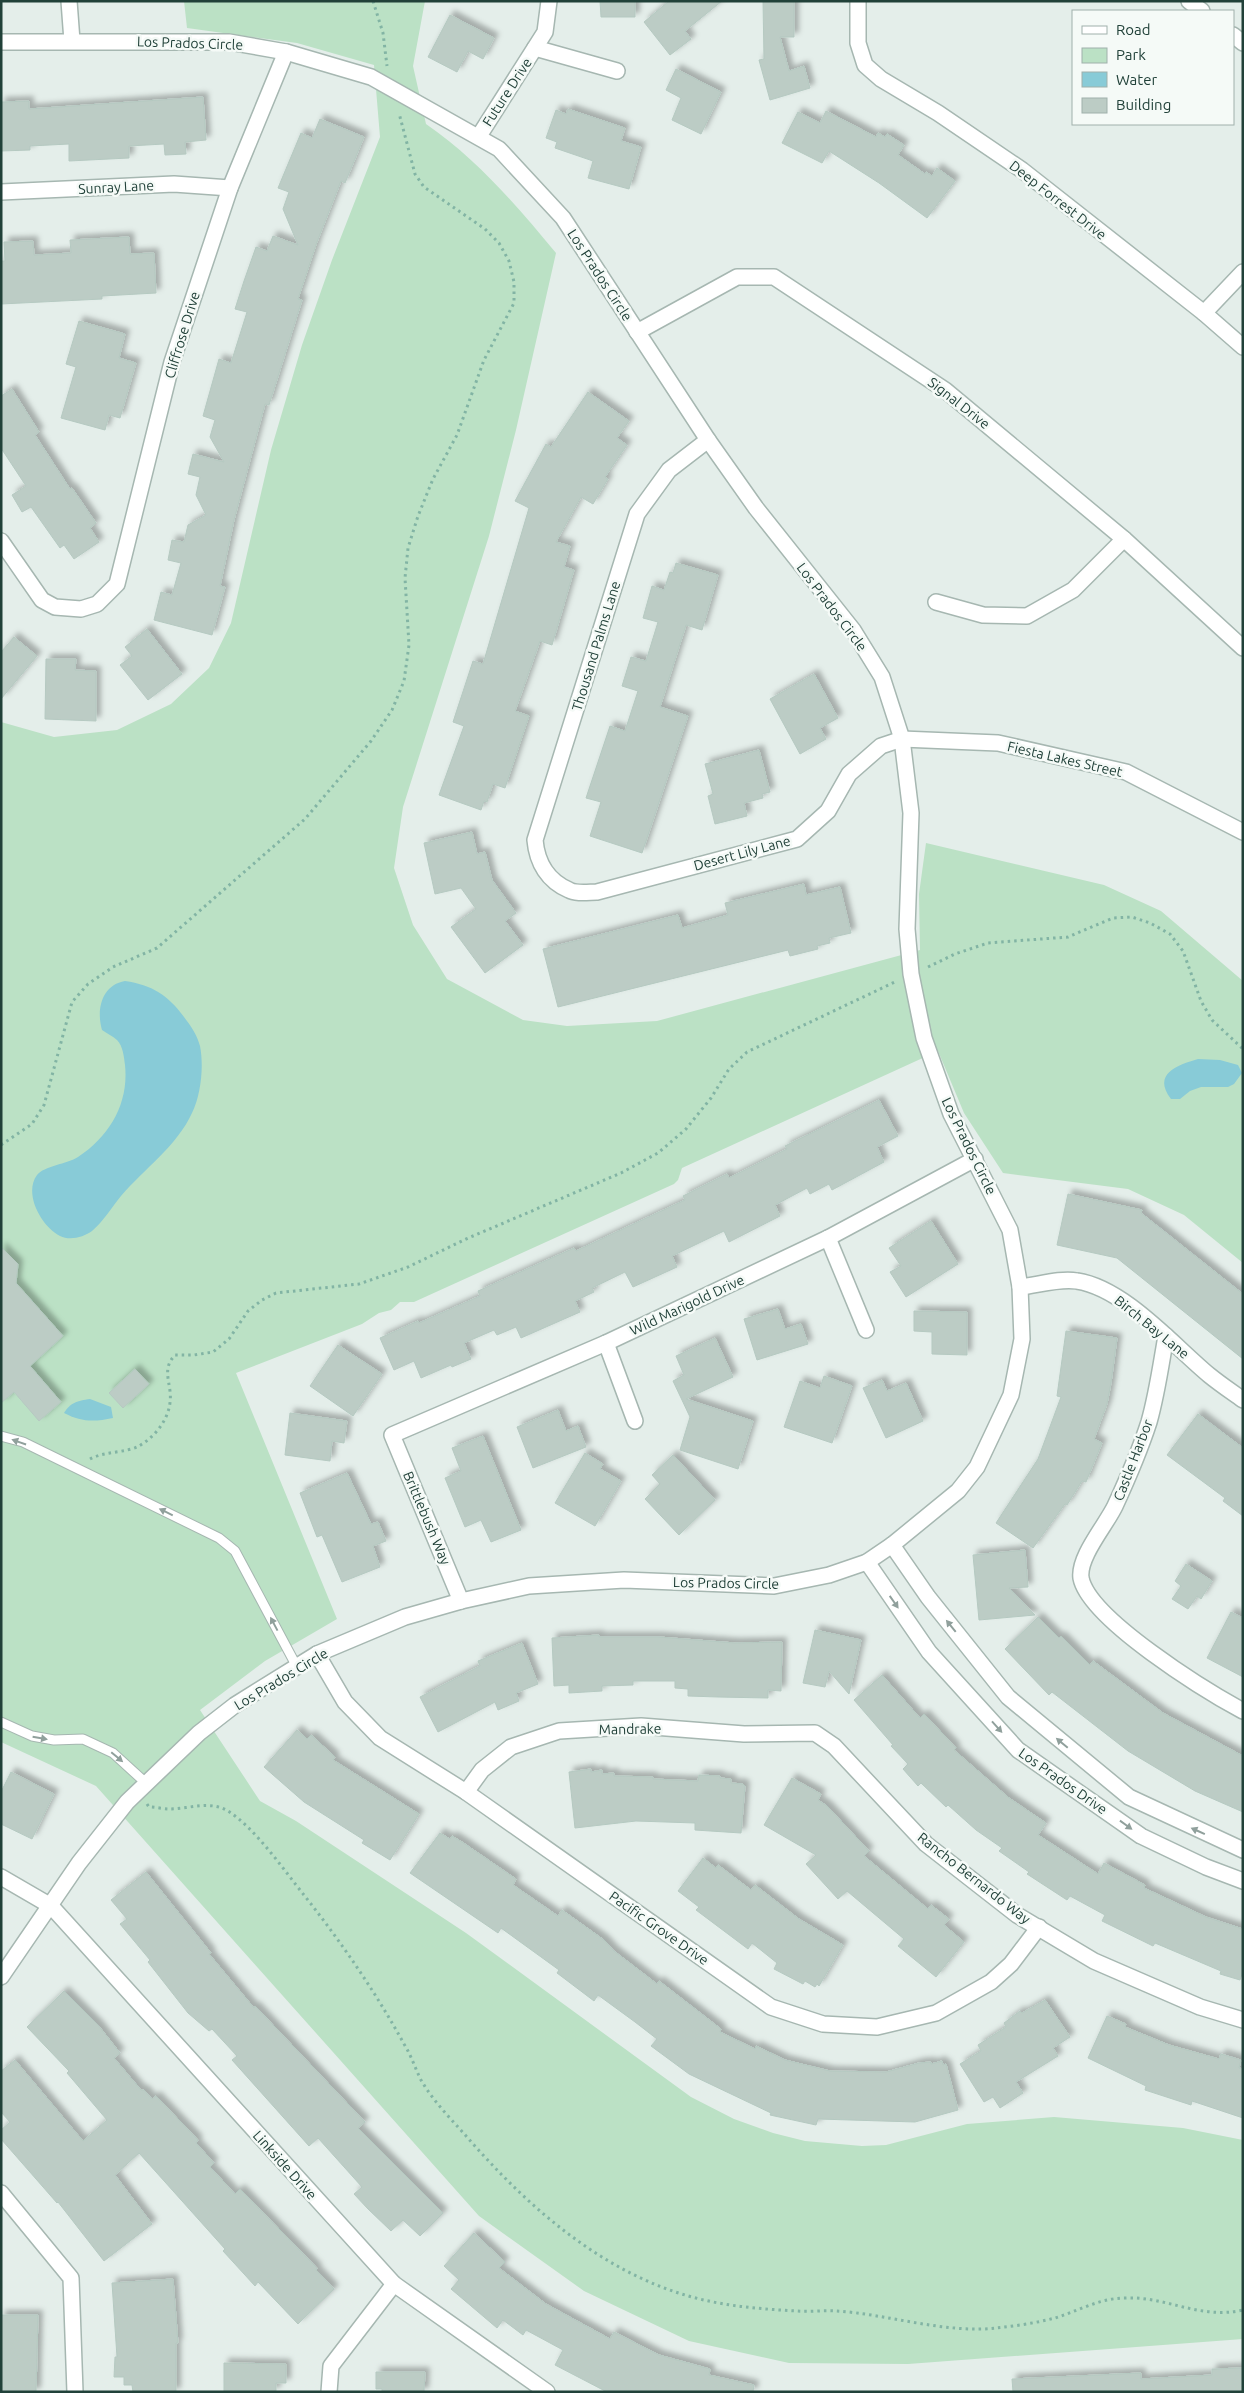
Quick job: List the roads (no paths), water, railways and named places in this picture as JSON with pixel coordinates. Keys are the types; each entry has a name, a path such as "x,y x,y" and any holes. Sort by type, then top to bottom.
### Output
{"street":[{"path":"69,1 72,42"},
{"name":"Future Drive","path":"479,136 545,32 549,1"},
{"name":"Deep Forrest Drive","path":"858,1 858,43 865,65 881,80 938,113 1022,170 1204,313 1243,347"},
{"path":"1189,1 1201,10"},
{"name":"Los Prados Circle","path":"1,42 229,42 286,52 370,77 479,136 499,149 563,218 708,440 756,508 853,630 882,677 902,739 911,813 907,929 911,974 924,1038 951,1114 1010,1230 1020,1287 1022,1339 1011,1395 977,1468 958,1491 892,1545 867,1562 829,1575 774,1586 624,1580 528,1586 461,1601 405,1617 317,1654 228,1711 199,1733 142,1787 79,1863 1,1977"},
{"name":"Future Drive","path":"535,48 617,71"},
{"name":"Cliffrose Drive","path":"1,541 42,600 54,607 81,610 97,604 117,584 172,362 230,188 286,52"},
{"name":"Sunray Lane","path":"1,192 174,184 230,188"},
{"path":"1204,313 1243,272"},
{"name":"Signal Drive","path":"637,332 737,277 774,277 945,390 1124,539 1243,648"},
{"name":"Thousand Palms Lane","path":"547,875 536,854 535,840 638,514 669,470 708,440"},
{"path":"936,602 983,615 1027,616 1073,590 1124,539"},
{"name":"Fiesta Lakes Street","path":"902,739 998,743 1126,772 1243,832"},
{"name":"Desert Lily Lane","path":"547,875 570,891 597,892 797,838 828,811 849,774 882,746 902,739"},
{"name":"Wild Marigold Drive","path":"392,1435 606,1343 828,1238 975,1159"},
{"path":"828,1238 866,1330"},
{"name":"Birch Bay Lane","path":"1020,1287 1075,1280 1096,1285 1116,1296 1166,1336 1209,1375 1243,1400"},
{"name":"Castle Harbor","path":"1166,1336 1149,1422 1114,1507 1084,1560 1081,1576 1085,1590 1100,1609 1163,1662 1243,1711"},
{"path":"606,1343 635,1421"},
{"name":"Brittlebush Way","path":"392,1435 461,1601"},
{"name":"Los Prados Drive","path":"892,1545 928,1597 1008,1697 1128,1797 1243,1850"},
{"name":"Los Prados Drive","path":"867,1562 929,1652 1018,1750 1141,1836 1206,1867 1243,1880"},
{"name":"Pacific Grove Drive","path":"317,1654 345,1702 380,1738 466,1792 771,2007 823,2024 878,2027 936,2013 991,1982 1012,1964 1039,1927"},
{"name":"Mandrake","path":"466,1792 482,1770 511,1747 558,1731 641,1726 744,1734 815,1733"},
{"name":"Rancho Bernardo Way","path":"815,1733 834,1746 926,1844 1017,1915 1094,1960 1200,2007 1243,2020"},
{"name":"Linkside Drive","path":"1,1877 51,1906 394,2284 548,2392"},
{"path":"1,2193 71,2278 75,2392"},
{"path":"329,2392 331,2366 394,2284"}],"lane":[{"path":"2,1436 23,1442 219,1538 235,1552 297,1667"},
{"path":"1,1722 32,1736 54,1740 83,1738 113,1753 142,1787"}],"water":[{"path":"125,981 143,985 159,992 178,1009 191,1027 199,1042 202,1062 198,1098 186,1125 178,1136 121,1196 104,1219 89,1233 81,1237 64,1237 53,1232 41,1218 33,1200 33,1183 40,1172 78,1157 89,1149 108,1129 115,1117 124,1092 125,1065 119,1042 102,1030 100,1014 106,993 117,983"},
{"path":"1198,1059 1220,1060 1238,1065 1242,1073 1234,1084 1228,1087 1201,1087 1190,1091 1180,1099 1171,1099 1164,1083 1166,1077 1182,1064"},
{"path":"90,1399 111,1407 113,1418 88,1420 64,1413 69,1406 81,1400"}]}
